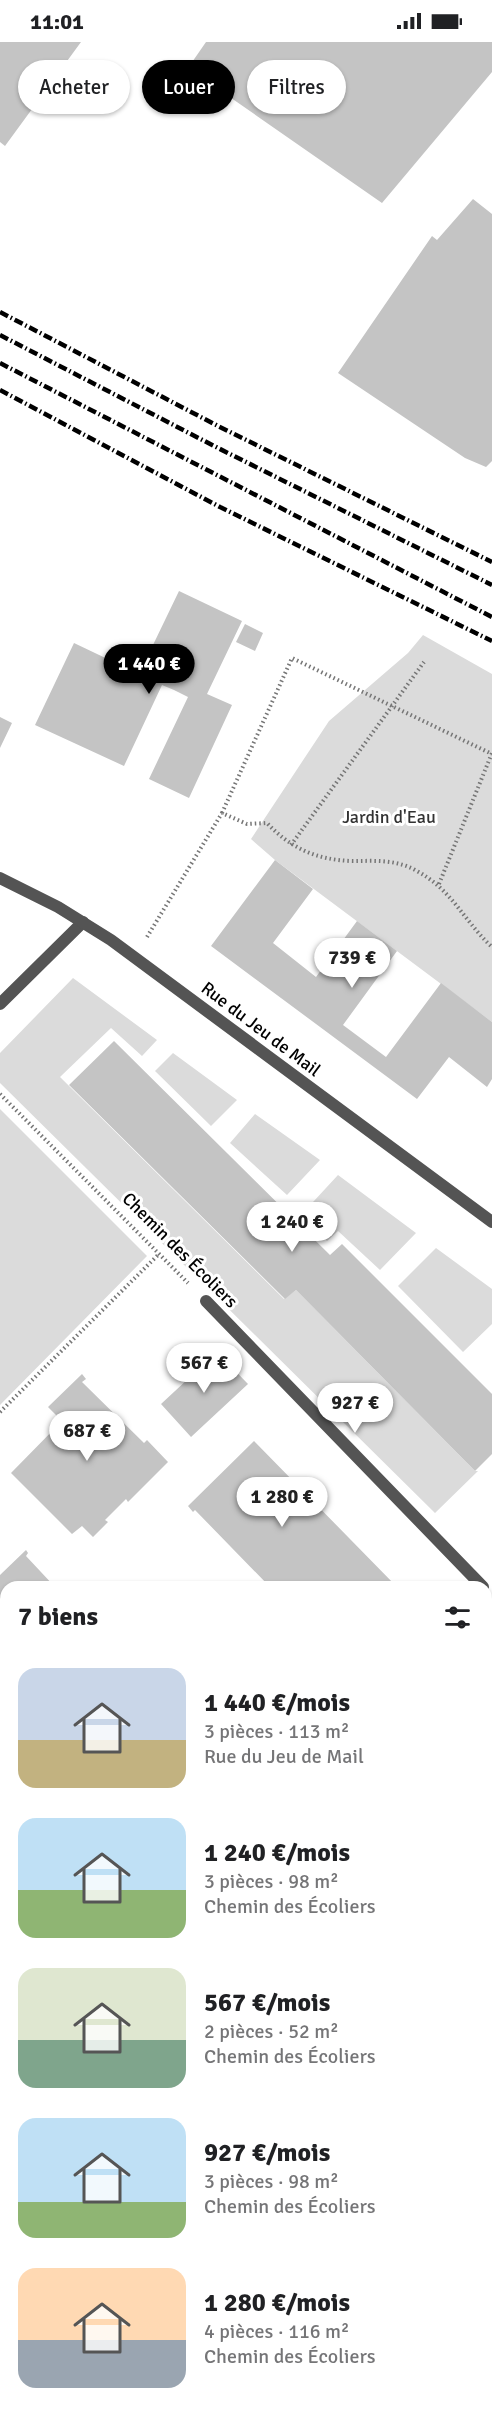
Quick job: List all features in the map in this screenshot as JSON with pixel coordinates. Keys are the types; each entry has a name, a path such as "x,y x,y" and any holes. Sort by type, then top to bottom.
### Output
{"street":[{"name":"Rue du Jeu de Mail","path":"2,881 82,922 138,960 492,1222"},
{"path":"0,1004 82,922"},
{"name":"Chemin des Écoliers","path":"206,1301 477,1581"}],"path":[{"path":"138,960 149,931 222,813 292,657 492,753 440,884"},
{"path":"291,844 394,707 424,662"},
{"path":"222,813 247,824 267,823 285,842 323,858 380,860 413,868 440,884 492,947"},
{"name":"Chemin des Écoliers","path":"0,1095 206,1301"},
{"path":"0,1412 159,1254"}],"green space":[{"name":"Jardin d'Eau","path":"423,635 492,674 492,1022 275,860 251,839 329,721 408,653"},
{"path":"73,978 157,1040 142,1056 111,1028 60,1077 284,1299 296,1290 475,1471 478,1471 435,1513 0,1083 0,1053"},
{"path":"173,1053 237,1100 211,1126 155,1071"},
{"path":"0,1109 147,1256 0,1405"},
{"path":"255,1114 320,1160 287,1195 230,1143"},
{"path":"338,1175 416,1233 380,1270 338,1231 327,1241 301,1215"},
{"path":"436,1248 492,1289 492,1324 463,1352 398,1286"}],"building":[{"path":"0,42 81,42 68,60 18,60 18,114 28,114 5,146 0,142"},
{"path":"206,42 492,42 492,72 382,203 254,114 346,114 346,60 247,60 247,109 235,101 235,60 194,60"},
{"path":"473,199 492,214 492,461 486,467 465,458 338,373 432,236 437,240"},
{"path":"179,591 242,621 207,694 232,705 189,798 149,779 188,697 174,690 162,685 124,766 35,725 74,643 139,674"},
{"path":"245,624 263,633 255,651 236,642"},
{"path":"0,717 12,723 0,748"},
{"path":"275,860 313,889 273,943 316,977 357,921 397,951 343,1025 386,1057 441,983 492,1022 492,1079 487,1087 449,1057 417,1099 211,946"},
{"path":"114,1041 330,1255 342,1244 492,1394 492,1454 475,1471 296,1290 285,1299 69,1085"},
{"path":"217,1352 248,1384 191,1437 161,1404"},
{"path":"82,1374 86,1379 82,1382 144,1443 147,1440 168,1462 128,1502 126,1499 105,1520 108,1522 93,1537 82,1526 72,1534 11,1473 62,1421 48,1407"},
{"path":"254,1441 391,1581 264,1581 195,1510 193,1512 188,1506"},
{"path":"26,1550 28,1553 26,1556 49,1581 0,1581 0,1575"}],"railway":[{"path":"0,312 218,426 492,562"},
{"path":"0,335 214,446 492,585"},
{"path":"0,363 492,617"},
{"path":"0,390 220,507 492,641"}]}
